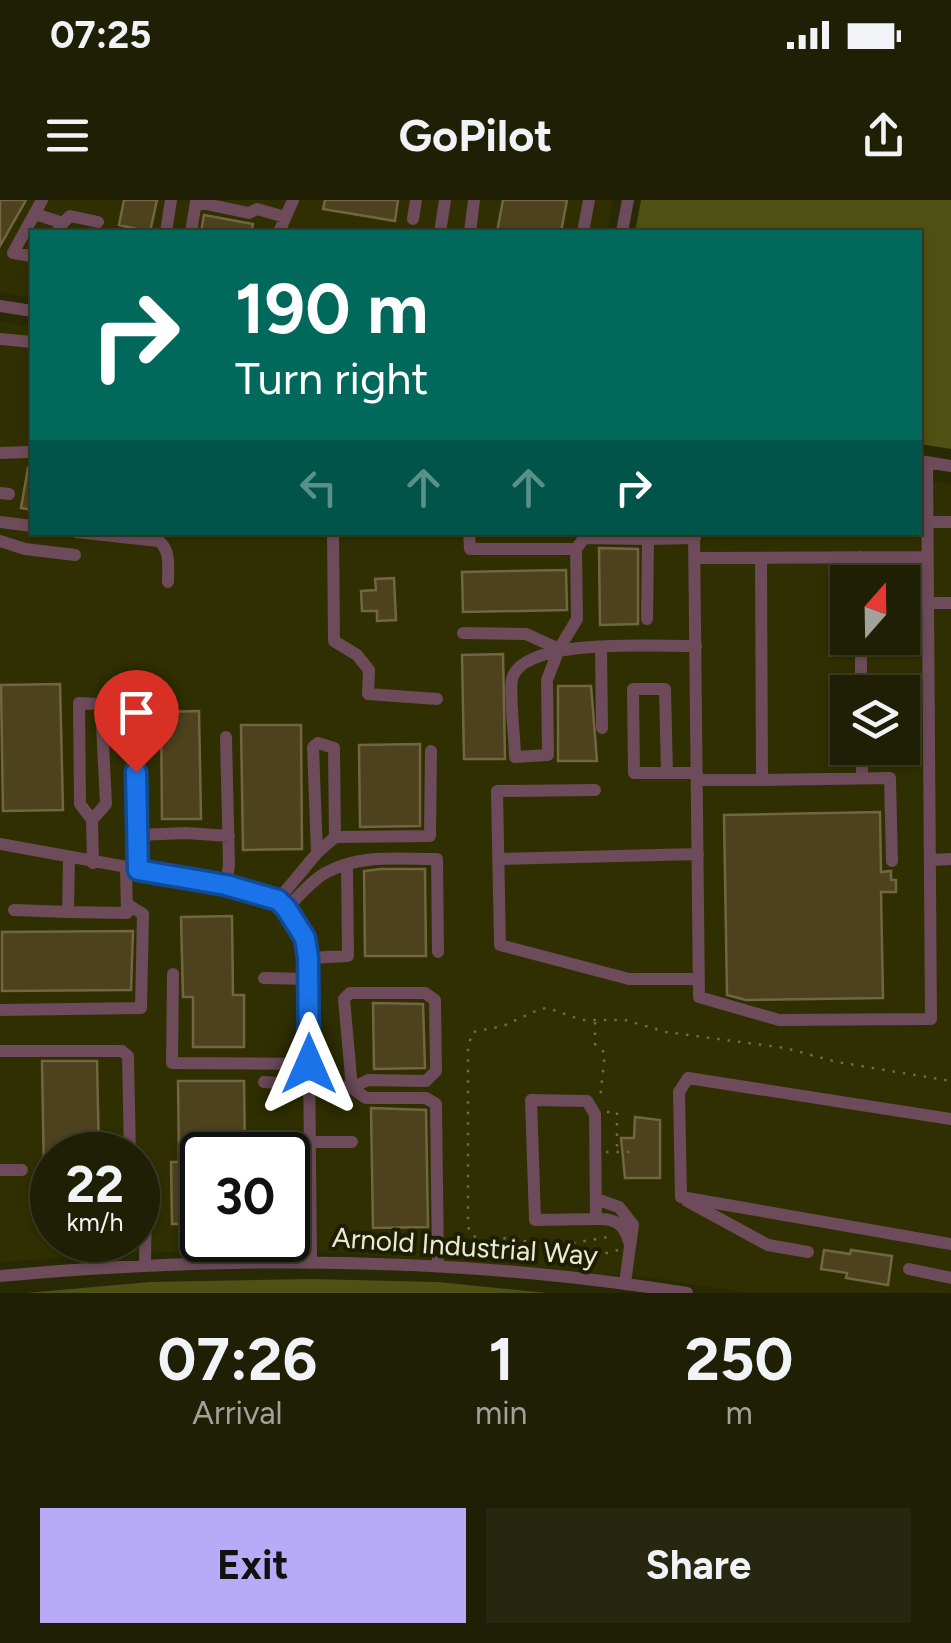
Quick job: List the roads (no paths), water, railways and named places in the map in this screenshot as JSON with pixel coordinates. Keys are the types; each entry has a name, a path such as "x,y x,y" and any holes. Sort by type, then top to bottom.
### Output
{"street":[{"path":"6,254 42,200"},
{"path":"166,230 171,200"},
{"path":"280,230 294,200"},
{"path":"413,219 416,200"},
{"path":"440,230 446,200"},
{"path":"470,230 474,200"},
{"path":"583,230 589,200"},
{"path":"622,230 628,200"},
{"path":"191,230 196,202 249,213 256,209 285,218"},
{"path":"35,214 60,228 70,216 98,222"},
{"path":"0,306 30,311"},
{"path":"0,340 30,342"},
{"path":"0,453 27,452"},
{"path":"559,648 523,664 512,678 515,757 548,756 547,680 559,648 577,619 576,549 584,538 694,535 700,996 780,1020 931,1019 928,557 923,461 951,466"},
{"path":"0,522 30,526"},
{"path":"927,522 951,522"},
{"path":"104,535 159,541 166,546 168,582"},
{"path":"332,535 334,641 357,655 369,670 368,694 437,699"},
{"path":"470,535 470,549 576,549"},
{"path":"647,619 656,536"},
{"path":"0,541 25,549 74,555"},
{"path":"860,557 860,565"},
{"path":"695,558 928,557"},
{"path":"760,558 762,780"},
{"path":"928,603 951,602"},
{"path":"463,634 526,634 559,648 696,646"},
{"path":"601,648 602,728"},
{"path":"667,773 665,689 633,689 634,772 762,780 890,778 892,861"},
{"path":"92,820 106,804 101,704 79,703 80,804 92,820 94,863"},
{"path":"14,910 127,913 138,835 134,710"},
{"path":"226,737 226,885"},
{"path":"317,853 313,747 318,743 334,748 334,837"},
{"path":"282,904 317,853 334,837 430,836 431,751"},
{"path":"862,765 862,778"},
{"path":"596,790 497,791 500,945 629,979 700,979"},
{"path":"138,835 229,836"},
{"path":"0,844 226,885 282,904 305,938 308,958 310,1132"},
{"path":"498,859 698,854"},
{"path":"68,912 69,859"},
{"path":"282,904 325,873 347,864 368,859 436,860 438,952"},
{"path":"932,860 951,859"},
{"path":"308,958 348,956 347,864"},
{"path":"0,1010 141,1008 143,914 127,904"},
{"path":"173,974 172,1063 309,1064"},
{"path":"264,978 309,979"},
{"path":"264,1082 352,1088 368,1080 426,1081 434,1076 432,996 345,996 352,1088"},
{"path":"0,1051 122,1051 128,1056 130,1132"},
{"path":"681,1197 679,1092 688,1078 951,1119"},
{"path":"352,1088 366,1098 426,1098 436,1104 438,1265"},
{"path":"596,1219 595,1114 586,1101 531,1100 535,1220 596,1219 610,1218 620,1224 626,1248"},
{"path":"310,1142 352,1142"},
{"path":"0,1170 22,1170"},
{"path":"681,1197 951,1244"},
{"path":"681,1197 768,1245 808,1252"},
{"path":"596,1199 626,1212 633,1225 626,1248 625,1283"},
{"name":"Arnold Industrial Way","path":"310,1260 438,1265 625,1283 686,1293"},
{"name":"Arnold Industrial Way","path":"0,1276 244,1262"},
{"path":"909,1270 951,1278"}]}
